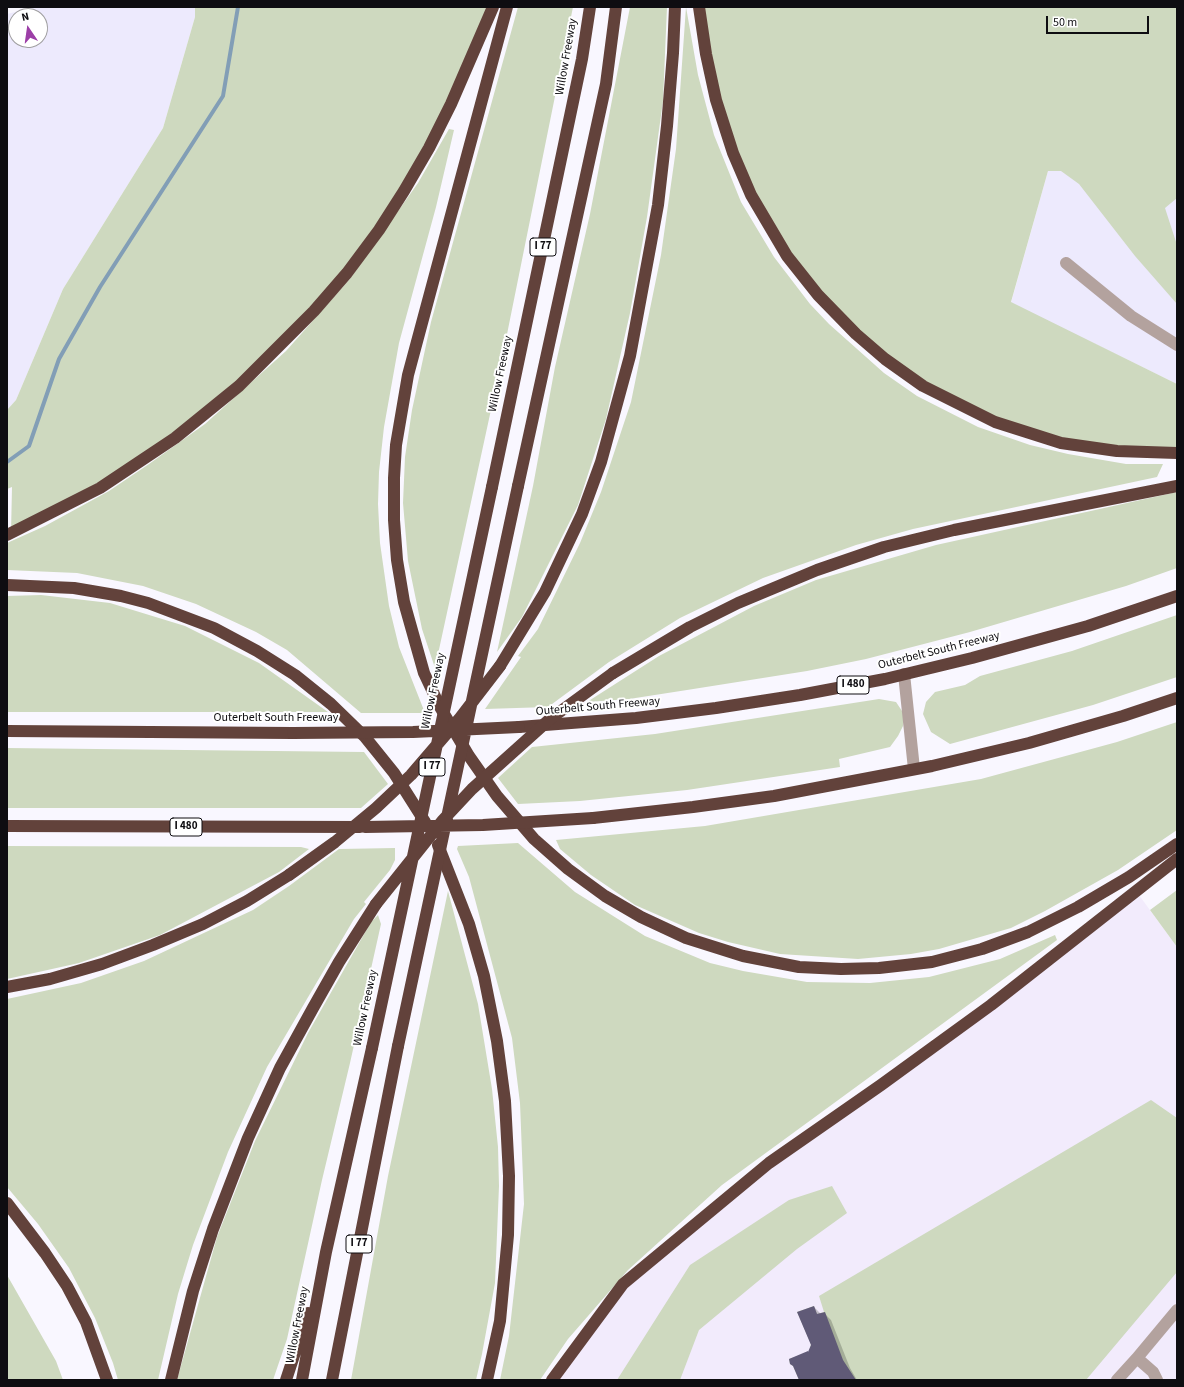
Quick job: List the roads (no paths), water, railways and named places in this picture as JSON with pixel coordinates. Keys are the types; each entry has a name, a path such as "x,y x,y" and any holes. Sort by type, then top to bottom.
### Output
{"highway":[{"path":"7,535 100,488 175,438 239,386 314,311 347,273 379,230 430,148 452,104 493,7"},
{"path":"507,7 408,375 396,445 394,478 394,520 397,560 404,602 424,672 440,707 469,756 497,796 534,839 568,869 605,896 641,916 686,938 743,956 799,966 841,969 879,968 932,962 982,949 1028,932 1078,907 1129,877 1177,844"},
{"name":"Willow Freeway","path":"302,1380 326,1252 372,1048 582,59 590,7"},
{"name":"I 77","path":"332,1380 398,1046 606,84 616,7"},
{"path":"7,987 50,979 95,966 153,945 203,924 247,901 289,875 335,842 376,808 411,775 460,718 500,666 545,592 582,514 601,462 630,356 658,205 668,119 675,7"},
{"path":"699,7 706,54 716,100 733,153 751,195 787,256 818,295 856,334 885,359 923,386 995,422 1061,443 1117,452 1177,453"},
{"path":"171,1380 193,1291 213,1229 248,1138 280,1068 339,962 376,904 443,820 472,789 550,719 612,673 690,627 738,603 817,570 884,547 954,530 1177,486"},
{"path":"7,585 74,588 120,596 148,603 214,628 257,651 295,675 331,704 365,737 394,773 437,841 469,924 484,976 497,1041 505,1101 509,1176 508,1235 500,1321 487,1380"},
{"name":"Outerbelt South Freeway","path":"7,731 293,733 414,732 519,727 636,718 800,696 904,674 1088,626 1177,596"},
{"path":"1123,716 1177,693"},
{"name":"I 480","path":"7,826 365,828 491,824 593,818 774,796 914,769 1029,743 1123,716 1177,698"},
{"path":"552,1380 623,1284 769,1163 882,1085 991,1005 1177,859"},
{"path":"7,1203 45,1253 67,1286 86,1322 107,1380"},
{"path":"286,1380 326,1252"}],"lane":[{"path":"1066,263 1131,316 1177,345"},
{"path":"904,674 914,769"},
{"path":"1117,1380 1175,1317"},
{"path":"1136,1358 1153,1372 1157,1380"}],"waterway":[{"path":"7,462 29,446 59,359 100,287 223,96 238,7"}]}
